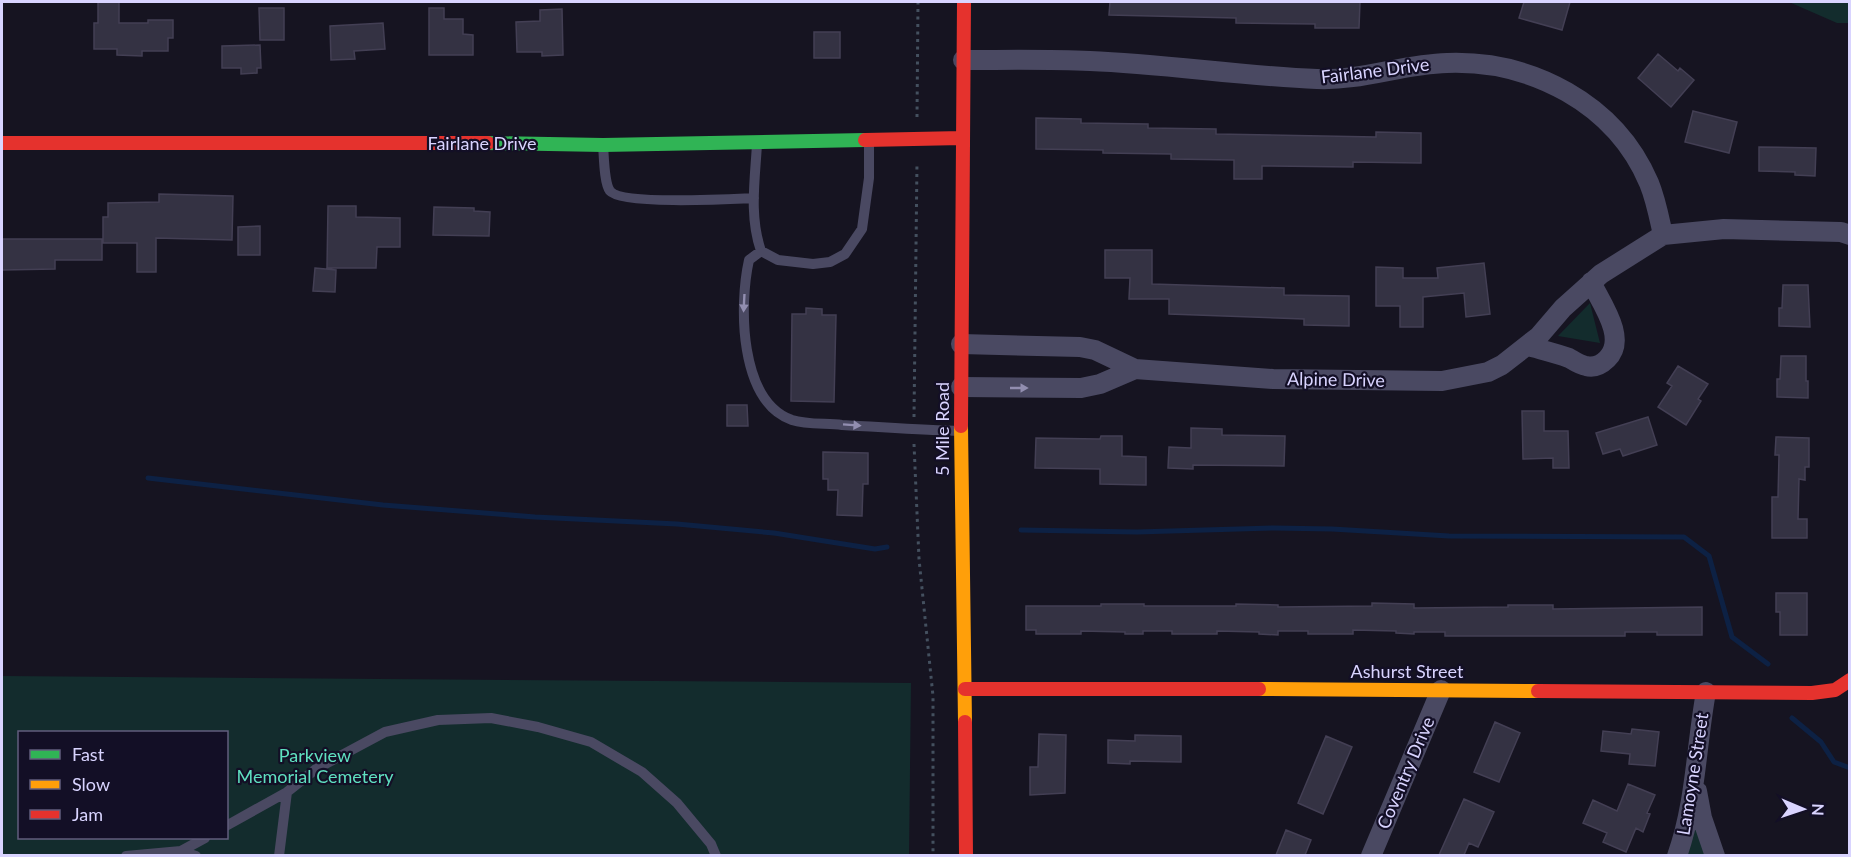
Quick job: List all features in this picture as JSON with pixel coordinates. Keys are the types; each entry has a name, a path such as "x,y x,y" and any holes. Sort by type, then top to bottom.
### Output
{"street":[{"name":"5 Mile Road","path":"964,2 961,430 966,855"},
{"name":"Fairlane Drive","path":"963,60 1090,61 1319,79 1360,76 1446,63 1487,63 1509,67 1535,75 1565,90 1593,109 1613,128 1634,155 1649,182 1657,205 1663,235"},
{"name":"Fairlane Drive","path":"2,143 603,145 962,138"},
{"name":"Alpine Drive","path":"961,344 1080,347 1095,350 1135,369 1273,379 1442,381 1488,372 1502,365 1528,346 1591,282 1619,261 1663,235 1724,229 1842,232 1850,235"},
{"path":"1528,346 1555,353 1586,366 1597,367 1605,362 1613,353 1616,340 1591,282"},
{"name":"Alpine Drive","path":"961,387 1080,388 1100,384 1135,369"},
{"name":"Ashurst Street","path":"965,689 1821,692 1835,690 1848,681"},
{"name":"Coventry Drive","path":"1371,855 1441,690"},
{"name":"Lamoyne Street","path":"1677,855 1695,779 1706,692"},
{"path":"1695,779 1702,818 1715,855"}],"lane":[{"path":"757,142 755,226 761,251 778,260 813,264 830,262 845,254 862,229 869,178 868,140"},
{"path":"603,145 607,181 610,191 618,196 647,199 754,198"},
{"path":"761,251 749,260 745,276 743,315 747,351 755,381 764,397 777,411 793,420 808,422 890,429 961,430"},
{"path":"228,825 287,792 316,769 386,732 438,720 491,718 538,727 591,742 642,772 677,803 711,844 717,855"},
{"path":"279,855 287,792"},
{"path":"126,855 181,850 201,839"},
{"path":"181,850 196,855"}],"green space":[{"path":"1789,2 1849,2 1849,23 1837,23"},
{"path":"1590,303 1600,343 1558,336"},
{"name":"Parkview Memorial Cemetery","path":"2,676 911,683 909,855 2,856"},
{"path":"1695,779 1715,855 1677,856"}],"building":[{"path":"98,2 119,2 119,23 173,20 173,38 168,38 168,51 142,51 142,56 117,55 117,49 94,49 94,23 98,23"},
{"path":"1110,2 1360,2 1359,28 1315,28 1315,24 1236,23 1236,18 1109,15"},
{"path":"1524,2 1570,2 1562,30 1519,18"},
{"path":"259,8 284,8 284,40 260,40"},
{"path":"429,8 444,8 444,19 463,19 463,34 473,35 473,55 429,55"},
{"path":"562,9 563,55 542,56 542,52 517,52 516,22 540,21 540,10"},
{"path":"383,23 385,49 354,51 355,59 331,60 330,26"},
{"path":"814,32 840,32 840,58 814,58"},
{"path":"260,45 261,68 257,68 257,73 241,74 241,68 222,68 222,46"},
{"path":"1658,54 1678,71 1680,68 1694,80 1671,107 1638,78"},
{"path":"1693,111 1737,122 1729,153 1685,142"},
{"path":"1036,118 1081,119 1081,123 1148,124 1148,128 1216,129 1216,134 1376,137 1376,132 1421,133 1421,163 1353,162 1353,167 1262,166 1262,179 1234,179 1234,160 1171,159 1171,154 1103,153 1103,150 1036,149"},
{"path":"1759,147 1816,148 1815,176 1795,175 1795,172 1759,171"},
{"path":"159,194 233,196 232,240 156,238 156,272 137,272 137,243 103,243 103,217 108,217 108,203 159,202"},
{"path":"328,206 356,206 356,217 400,218 400,247 377,247 376,268 327,268"},
{"path":"434,207 474,208 474,211 490,212 489,236 433,235"},
{"path":"260,226 260,255 238,255 238,227"},
{"path":"2,239 102,239 102,260 55,260 55,269 2,270"},
{"path":"1105,250 1152,250 1152,284 1284,288 1284,295 1349,296 1349,326 1304,325 1304,319 1169,314 1169,299 1129,299 1130,278 1105,278"},
{"path":"1484,263 1490,314 1466,317 1464,293 1423,297 1423,327 1400,327 1400,306 1376,306 1376,267 1403,268 1403,278 1438,278 1437,268"},
{"path":"315,268 336,270 335,292 313,291"},
{"path":"1783,285 1808,285 1810,327 1779,326"},
{"path":"806,308 822,309 822,315 836,315 834,402 791,401 792,314 806,314"},
{"path":"1781,356 1806,356 1808,398 1777,397"},
{"path":"1678,366 1708,384 1698,399 1701,401 1686,425 1658,407 1672,386 1667,383"},
{"path":"727,405 747,405 748,426 727,426"},
{"path":"1522,411 1544,411 1544,431 1568,431 1569,468 1553,468 1553,458 1523,459"},
{"path":"1648,417 1657,445 1623,456 1620,449 1603,454 1596,433"},
{"path":"1191,428 1222,429 1222,435 1285,436 1284,466 1193,465 1193,469 1168,468 1169,447 1191,448"},
{"path":"1101,436 1122,436 1122,456 1146,457 1146,485 1100,484 1100,469 1035,468 1036,438 1100,439"},
{"path":"1776,437 1809,438 1809,467 1805,467 1805,480 1799,479 1798,519 1807,519 1807,538 1772,538 1772,497 1778,497 1779,455 1775,455"},
{"path":"823,452 868,453 868,484 863,484 862,516 837,515 838,490 828,490 828,479 823,479"},
{"path":"1776,593 1807,593 1807,635 1780,635 1780,612 1776,612"},
{"path":"1372,603 1414,604 1414,608 1508,607 1508,605 1553,605 1553,609 1702,607 1702,635 1625,632 1625,636 1445,636 1445,632 1414,632 1414,634 1396,633 1396,631 1353,630 1353,634 1278,631 1278,635 1217,631 1217,634 1172,634 1172,631 1143,631 1143,634 1125,634 1125,632 1081,631 1081,634 1036,634 1036,630 1026,630 1026,606 1144,604 1144,606 1236,606 1236,604 1278,605 1278,607 1372,606"},
{"path":"1495,722 1520,733 1499,782 1474,772"},
{"path":"1632,729 1659,732 1655,766 1629,764 1630,754 1601,751 1603,731 1631,734"},
{"path":"1039,734 1066,735 1065,793 1030,795 1030,767 1038,767"},
{"path":"1135,735 1181,736 1181,762 1108,763 1108,740 1135,741"},
{"path":"1326,736 1352,747 1323,814 1298,803"},
{"path":"1628,784 1655,795 1647,813 1650,814 1643,832 1636,828 1626,852 1603,842 1607,833 1583,823 1593,800 1617,811"},
{"path":"1464,799 1494,812 1478,847 1469,843 1464,855 1439,855"},
{"path":"1286,830 1311,840 1305,855 1276,855"}],"waterway":[{"path":"148,478 383,505 535,517 677,524 774,533 875,549 887,547"},
{"path":"1021,530 1137,532 1274,528 1449,536 1684,537 1709,556 1732,637 1768,664"},
{"path":"1792,718 1821,742 1834,762 1850,768"}],"traffic: fast":[{"path":"488,143 603,145 865,140"}],"traffic: slow":[{"path":"961,426 965,722"},
{"path":"1259,689 1538,691"}],"traffic: jam":[{"path":"961,426 964,2"},
{"path":"865,140 962,138"},
{"path":"2,143 488,143"},
{"path":"1538,691 1812,693 1835,690 1850,680"},
{"path":"965,689 1259,689"},
{"path":"965,722 966,856"}]}
